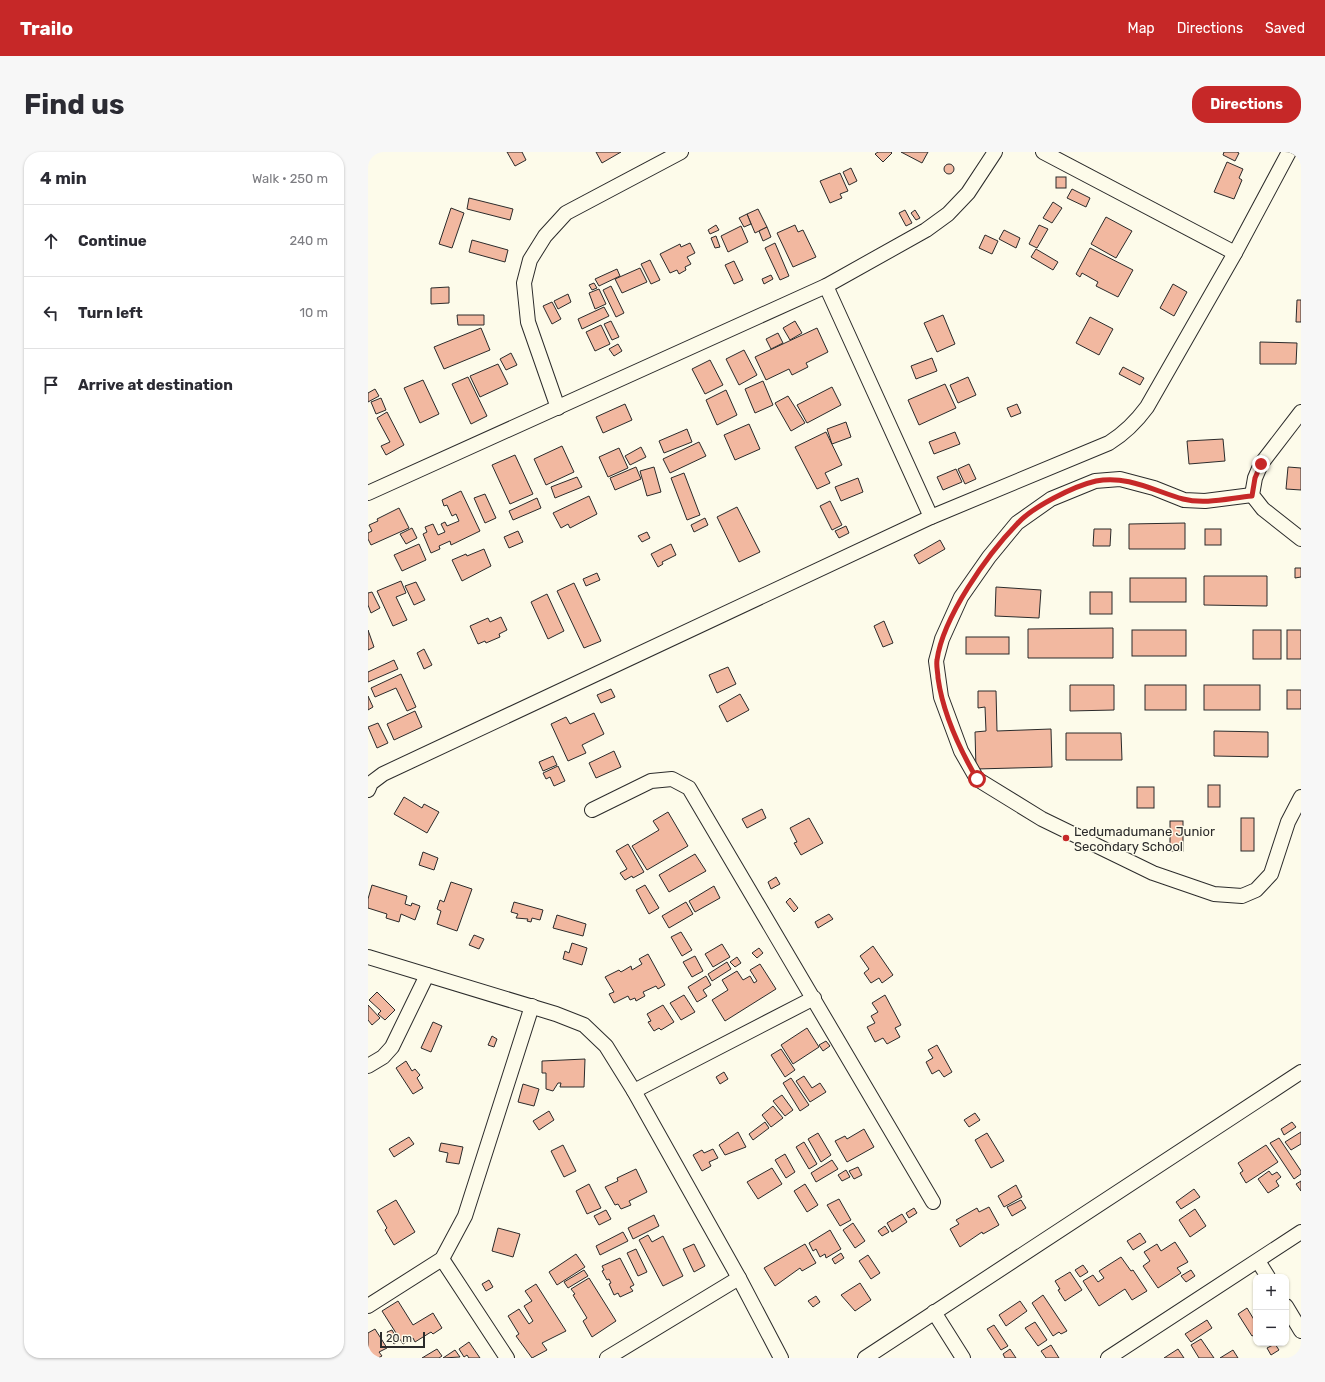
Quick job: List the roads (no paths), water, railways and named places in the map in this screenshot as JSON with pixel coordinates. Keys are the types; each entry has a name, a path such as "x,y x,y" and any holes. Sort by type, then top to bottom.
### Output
{"street":[{"path":"558,408 528,322 524,283 530,260 545,236 566,213 681,152"},
{"path":"368,493 826,286 926,230 948,214 968,193 995,152"},
{"path":"1043,152 1235,254"},
{"path":"368,790 371,783 383,774 931,517 1109,443 1123,434 1136,422 1147,407 1235,254 1289,152"},
{"path":"826,286 931,517"},
{"path":"1301,412 1261,464 1255,478 1252,496 1263,509 1301,539"},
{"path":"1252,496 1205,502 1184,500 1154,488 1120,480 1095,482 1051,499 1018,523 989,557 961,597 942,639 936,661 941,697 961,751 977,779 1042,819 1153,873 1214,894 1242,896 1256,890 1271,874 1288,822 1301,797"},
{"path":"592,810 651,781 672,779 689,788 933,1202"},
{"path":"368,957 532,1006 584,1025 606,1046 634,1091 740,1278 781,1358"},
{"path":"368,1066 383,1057 392,1047 427,975"},
{"path":"634,1091 814,998"},
{"path":"368,1306 442,1259 465,1216 532,1006"},
{"path":"865,1358 1301,1072"},
{"path":"1108,1358 1301,1232"},
{"path":"442,1259 507,1358"},
{"path":"1258,1261 1266,1274"},
{"path":"606,1358 740,1278"},
{"path":"1288,1310 1301,1331"},
{"path":"934,1312 963,1358"}],"place":[{"name":"Ledumadumane Junior Secondary School","path":"1066,838"}]}
